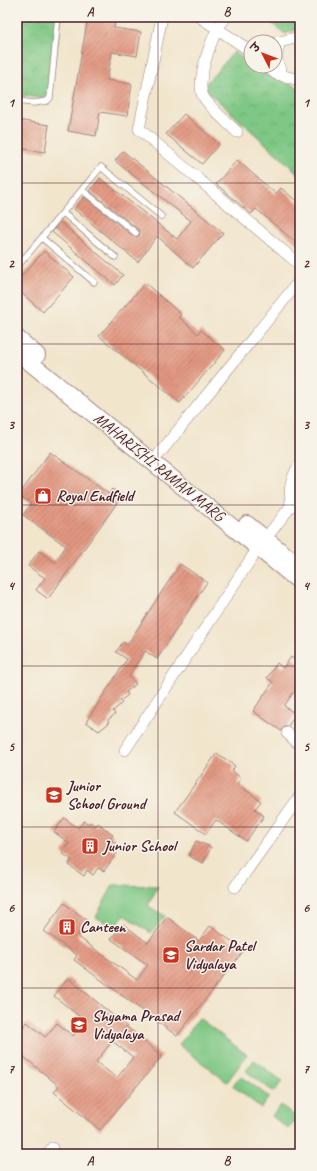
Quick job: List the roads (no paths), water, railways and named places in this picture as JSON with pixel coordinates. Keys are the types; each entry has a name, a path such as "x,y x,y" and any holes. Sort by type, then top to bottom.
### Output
{"main road":[{"name":"MAHARISHI RAMAN MARG","path":"17,338 159,454 261,543 300,582"},
{"name":"MAHARISHI RAMAN MARG","path":"17,352 261,543 300,567"}],"street":[{"path":"162,17 138,129 300,265"},
{"path":"200,17 243,45"},
{"path":"226,17 217,29 211,43 201,82 201,92 208,103 238,132"},
{"path":"283,41 300,37"},
{"path":"276,74 300,80"},
{"path":"159,454 300,280"},
{"path":"125,750 261,543 296,505 290,491 291,482 300,464"},
{"path":"287,733 300,745"},
{"path":"235,887 300,796"}],"lane":[{"path":"17,101 34,103 47,101 50,98 58,17"},
{"path":"17,268 101,167 161,216"},
{"path":"82,190 136,234"},
{"path":"63,213 115,257"},
{"path":"42,238 94,282"}],"place":[{"name":"Royal Endfield","path":"43,496"},
{"name":"Junior School Ground","path":"54,795"},
{"name":"Junior School","path":"90,846"},
{"name":"Canteen","path":"67,927"},
{"name":"Sardar Patel Vidyalaya","path":"171,955"},
{"name":"Shyama Prasad Vidyalaya","path":"79,1025"}]}
